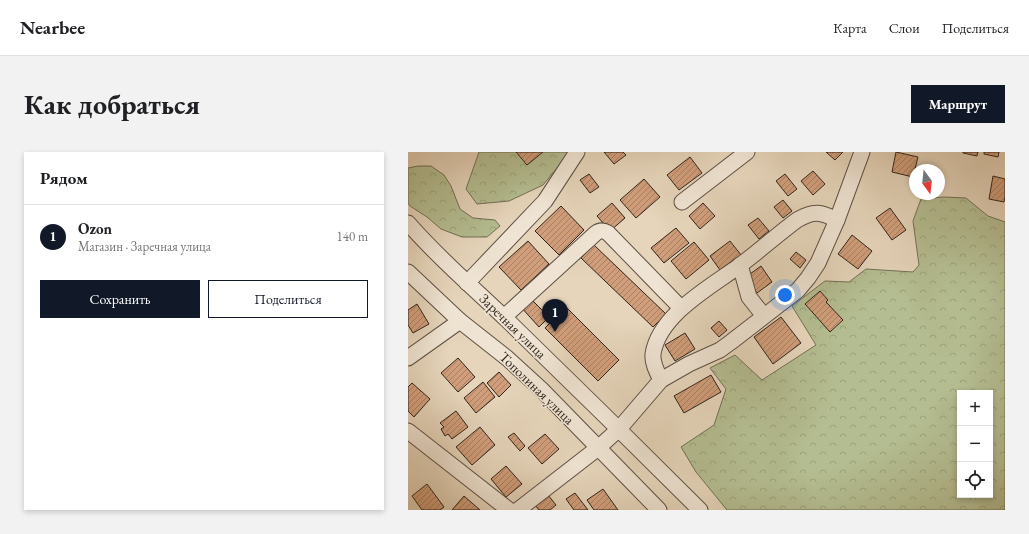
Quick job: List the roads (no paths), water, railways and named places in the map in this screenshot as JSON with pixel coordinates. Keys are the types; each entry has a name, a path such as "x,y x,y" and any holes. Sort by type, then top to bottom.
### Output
{"street":[{"path":"467,283 545,201 577,152"},
{"path":"682,202 747,152"},
{"path":"518,510 598,448 619,429 661,380 689,364 720,350 798,290 818,263 837,220 862,152"},
{"path":"661,380 655,368 653,355 658,339 667,324 681,308 806,214 816,213 826,215 837,220"},
{"name":"Заречная улица","path":"408,223 416,233 619,429 700,510"},
{"path":"504,317 600,230 604,230 608,233 681,308"},
{"path":"740,264 749,297 764,316"},
{"name":"Тополиная улица","path":"408,272 460,321 508,358 541,388 659,510"},
{"path":"408,358 460,321"},
{"path":"408,431 510,510"}],"place":[{"name":"Ozon","path":"555,332"}]}
